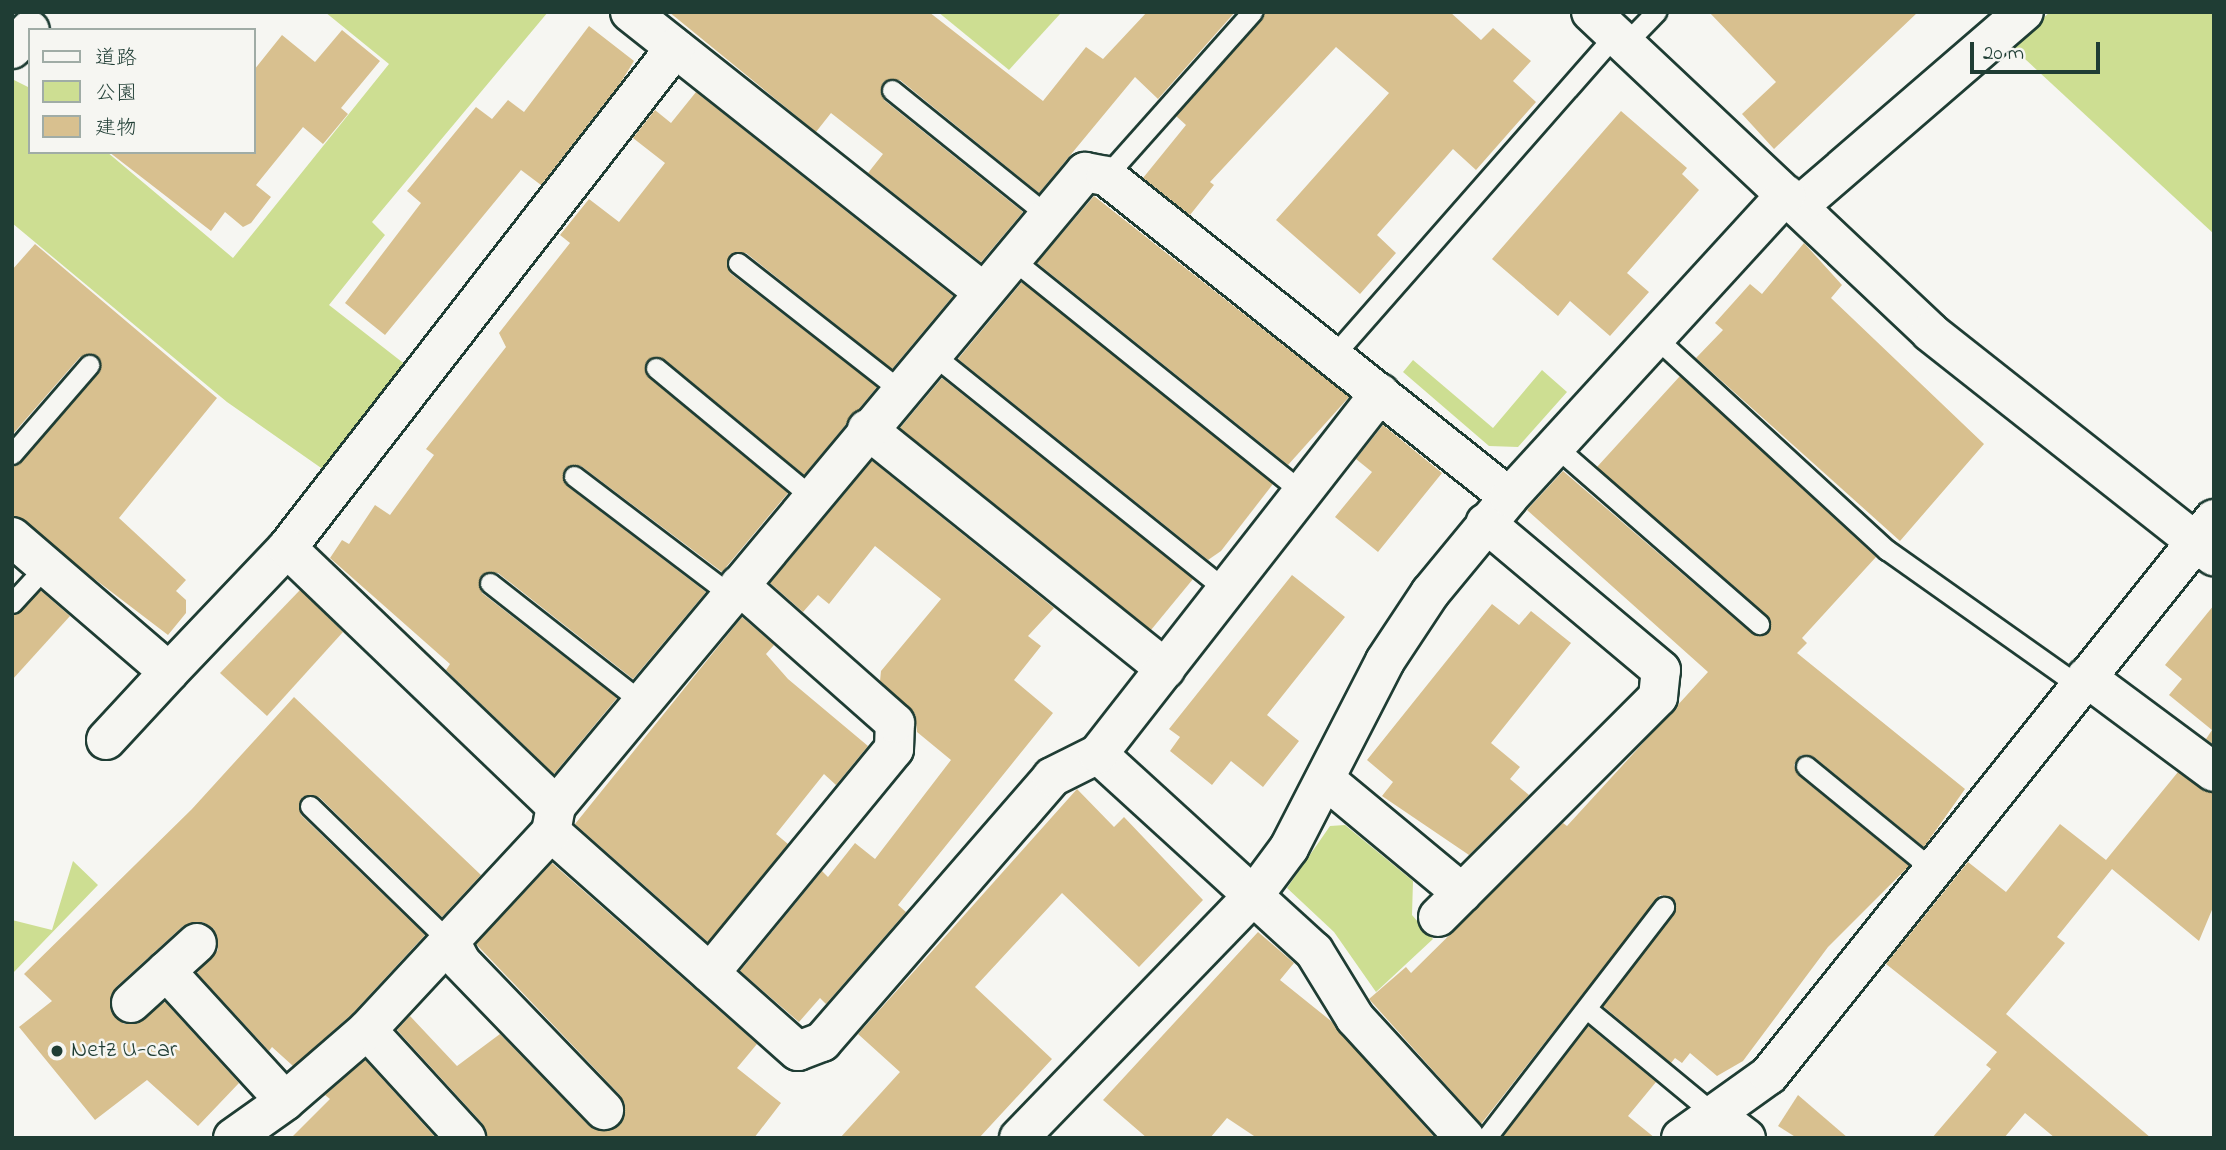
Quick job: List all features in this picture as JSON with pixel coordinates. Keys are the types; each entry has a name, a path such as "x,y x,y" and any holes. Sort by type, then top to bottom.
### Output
{"street":[{"path":"32,28 47,12"},
{"path":"1019,1138 1254,895 1289,848 1385,661 1497,510 1655,337 1792,200 2024,12"},
{"path":"637,14 675,48 982,291"},
{"path":"1610,30 1930,332 2207,538 2082,682 1769,1075 1681,1138"},
{"path":"12,48 28,32"},
{"path":"106,740 287,548 675,48"},
{"path":"233,1138 285,1101 367,1030 451,943 553,819 642,702 982,291 1085,172 1106,176 1380,393 1661,670 1658,697 1450,905 1326,780"},
{"path":"287,548 553,819 710,973 798,1051 822,1042 1052,777 1098,754 1380,393"},
{"path":"867,429 1165,669"},
{"path":"12,537 169,672"},
{"path":"710,973 894,749 895,723 735,590"},
{"path":"2082,682 2214,772"},
{"path":"1098,754 1314,951 1354,1018 1465,1138"},
{"path":"131,1003 197,943"},
{"path":"451,943 461,962 604,1110"},
{"path":"166,971 285,1101"},
{"path":"367,1030 466,1138"},
{"path":"1714,1114 1746,1138"}],"lane":[{"path":"1106,176 1252,12"},
{"path":"1333,356 1610,30 1656,12"},
{"path":"892,90 1048,216"},
{"path":"1011,258 1302,492"},
{"path":"738,263 900,390"},
{"path":"1655,337 1887,550 2082,682"},
{"path":"931,353 1226,590"},
{"path":"12,454 89,365"},
{"path":"656,368 812,496"},
{"path":"1555,446 1759,624"},
{"path":"574,477 735,590"},
{"path":"12,603 46,566"},
{"path":"490,583 642,702"},
{"path":"1806,766 1932,869"},
{"path":"310,806 451,943"},
{"path":"1486,1138 1664,907"},
{"path":"1587,1009 1714,1114"}],"green space":[{"path":"325,12 548,12 372,222 385,235 329,305 411,369 324,470 227,402 12,223 12,79 28,87 28,154 109,154 233,258 389,64"},
{"path":"938,12 1059,12 1060,14 1009,70"},
{"path":"2050,12 2214,12 2214,234 2011,46"},
{"path":"1413,360 1493,428 1542,370 1567,392 1518,447 1489,446 1403,372"},
{"path":"1345,825 1413,881 1412,915 1433,939 1376,992 1334,932 1287,888 1330,826"},
{"path":"73,861 98,885 13,973 12,920 52,930"}],"building":[{"path":"669,12 929,12 1043,101 1086,47 1103,59 1147,12 1235,12 1158,99 1135,77 1039,193 900,80 883,82 884,100 1023,212 981,262 868,173 883,154 831,113 816,132"},
{"path":"1264,12 1450,12 1481,40 1493,28 1531,61 1513,81 1536,102 1476,170 1453,149 1377,235 1396,253 1360,294 1276,220 1389,93 1336,47 1210,182 1214,185 1190,215 1143,178 1186,125 1176,116"},
{"path":"1709,12 1918,12 1774,149 1742,114 1776,82"},
{"path":"589,26 634,61 621,82 541,185 521,170 385,335 345,303 421,203 407,191 476,107 492,119 508,100 524,112"},
{"path":"342,30 380,61 341,108 348,114 323,144 303,127 256,185 271,197 251,223 243,227 225,212 211,231 112,154 256,154 256,68 282,35 315,62"},
{"path":"696,92 953,296 892,369 746,253 729,255 730,273 877,387 804,475 664,359 647,360 648,377 788,493 722,572 581,466 565,468 567,486 706,592 633,679 498,573 481,575 482,593 617,698 554,774 446,670 450,664 330,558 342,540 349,544 375,505 390,515 434,455 426,449 506,347 499,333 570,243 560,235 589,199 619,222 665,163 633,138 655,110 671,123"},
{"path":"1621,111 1687,168 1682,174 1699,190 1627,273 1649,292 1610,336 1570,301 1558,316 1492,259"},
{"path":"1094,196 1349,397 1288,465 1037,263"},
{"path":"1804,243 1842,285 1831,298 1984,444 1900,541 1696,358 1723,330 1715,323 1750,284 1762,294"},
{"path":"35,244 217,398 119,518 186,580 176,591 186,600 186,613 168,635 12,516 12,466 101,367 96,355 80,357 12,435 12,270"},
{"path":"1022,282 1273,484 1221,551 1208,560 958,359"},
{"path":"1680,376 1876,557 1802,638 1807,643 1797,653 1965,789 1924,847 1814,757 1801,755 1794,765 1798,775 1909,866 1828,947 1743,1061 1717,1076 1690,1053 1682,1063 1675,1058 1671,1063 1603,1006 1674,914 1672,898 1660,895 1481,1124 1369,999 1406,967 1411,973 1563,823 1567,826 1708,672 1527,510 1563,471 1751,633 1762,636 1771,627 1767,615 1597,467"},
{"path":"942,378 1193,579 1151,630 900,428"},
{"path":"1383,425 1442,473 1378,552 1335,517 1372,472 1356,459"},
{"path":"872,461 1054,608 1028,636 1041,646 1014,680 1053,713 898,905 906,912 826,1004 820,998 799,1022 740,971 822,871 828,877 855,843 875,859 951,760 917,732 915,714 880,681 881,671 941,599 875,546 829,604 818,595 803,612 770,583"},
{"path":"1292,575 1345,617 1267,715 1299,741 1263,787 1231,761 1212,785 1170,751 1180,737 1169,729"},
{"path":"40,590 70,616 12,680 12,615"},
{"path":"300,590 343,632 267,716 220,673"},
{"path":"1492,604 1519,625 1531,611 1571,643 1491,743 1520,767 1510,779 1529,795 1469,855 1382,796 1393,782 1367,760"},
{"path":"2214,605 2214,745 2206,739 2212,730 2169,695 2182,679 2165,665"},
{"path":"742,617 774,645 766,654 788,679 868,746 836,785 824,774 776,834 788,844 708,942 575,824"},
{"path":"294,697 481,875 442,917 319,797 302,797 301,815 425,935 352,1014 293,1066 272,1047 269,1051 197,973 218,950 214,929 203,922 183,926 116,987 110,1008 124,1024 135,1024 165,1002 239,1083 198,1126 147,1080 95,1120 19,1027 52,1001 24,974 192,809"},
{"path":"2178,772 2214,793 2214,905 2199,941 2112,869 2057,937 2065,943 2006,1014 2151,1138 2055,1138 2025,1113 2004,1138 1932,1138 1991,1069 1986,1065 1997,1052 1886,964 1968,862 2006,892 2060,824 2106,860"},
{"path":"1077,789 1114,827 1124,817 1203,900 1139,967 1062,893 975,987 1052,1059 979,1138 840,1138 900,1072 858,1034"},
{"path":"552,863 757,1044 737,1068 781,1103 754,1138 487,1138 482,1123 397,1030 410,1016 457,1066 500,1034 589,1126 609,1131 620,1125 625,1105 620,1095 476,944"},
{"path":"1258,932 1294,963 1280,980 1331,1021 1435,1138 1257,1138 1227,1118 1210,1138 1147,1138 1103,1100"},
{"path":"1588,1026 1656,1082 1628,1116 1655,1138 1502,1138"},
{"path":"365,1060 436,1138 291,1138 330,1099 325,1095"},
{"path":"1798,1095 1848,1138 1797,1138 1778,1126"}],"place":[{"name":"Netz U-car","path":"57,1051"}]}
